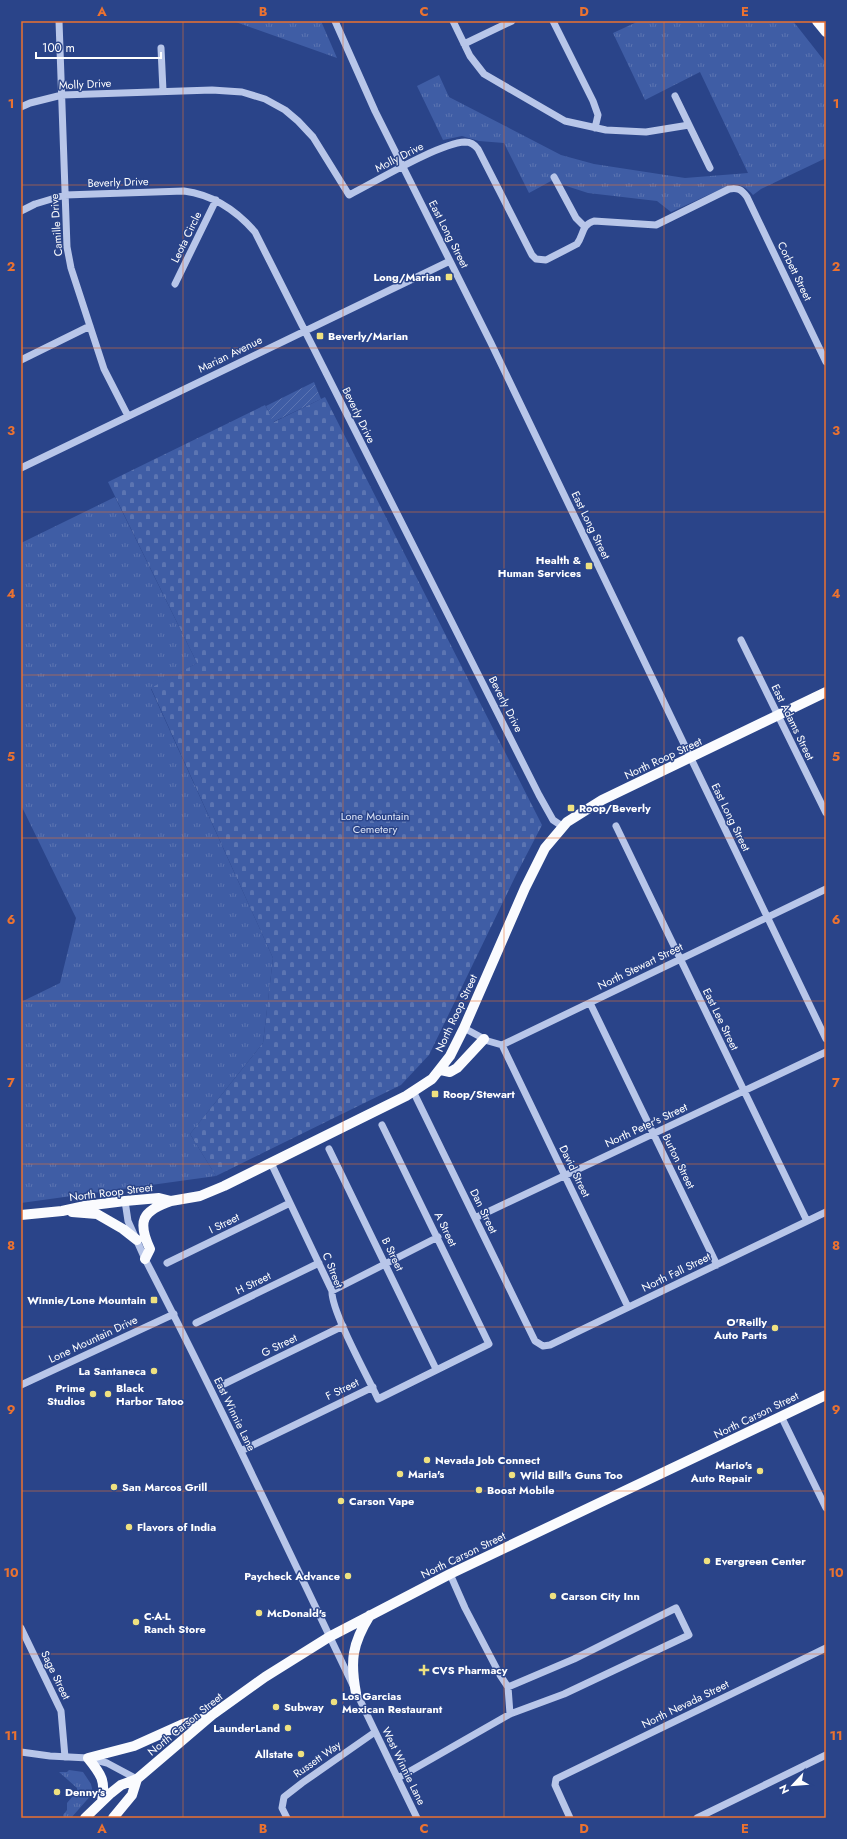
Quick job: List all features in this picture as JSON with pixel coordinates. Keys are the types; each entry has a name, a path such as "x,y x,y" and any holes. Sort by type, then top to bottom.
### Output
{"main road":[{"path":"817,21 826,32"},
{"name":"North Roop Street","path":"21,1215 62,1211 85,1206 125,1201 159,1198 171,1201 200,1196 224,1186 376,1112 432,1079 450,1056 464,1028 525,888 545,848 562,826 574,816 602,800 826,692"},
{"path":"440,1070 450,1072 457,1068 484,1039"},
{"path":"145,1259 150,1250 143,1233 142,1226 146,1214 154,1207 171,1201"},
{"path":"62,1211 97,1214 123,1229 137,1240"},
{"name":"North Carson Street","path":"85,1818 121,1785 138,1779 212,1716 265,1677 329,1637 370,1614 450,1574 826,1395"},
{"path":"356,1693 352,1668 353,1649 370,1614"},
{"path":"102,1801 104,1782 99,1771 88,1758 134,1746 183,1724 212,1716"},
{"name":"North Carson Street","path":"113,1818 132,1795 138,1779"}],"street":[{"name":"Camille Drive","path":"58,21 67,248 71,268 104,369 128,416"},
{"name":"East Long Street","path":"335,21 375,111 450,261 826,1039"},
{"path":"453,21 475,65 484,74 565,121 606,130 646,132 689,124"},
{"path":"464,44 512,21"},
{"path":"553,21 593,101 598,115 595,128"},
{"path":"160,48 163,91"},
{"name":"Molly Drive","path":"21,107 30,103 62,95 230,90 265,99 294,117 312,137 349,195 435,150 466,142 475,146 536,259 546,260 574,246 580,240 584,226"},
{"path":"675,96 710,168"},
{"path":"554,177 576,218 584,226"},
{"name":"Corbett Street","path":"584,226 594,221 656,225 729,189 735,188 742,190 747,197 826,362"},
{"name":"Beverly Drive","path":"21,211 35,204 65,195 184,191 198,193 216,200 232,209 255,232 539,795 553,820 562,826"},
{"name":"Leota Circle","path":"175,284 216,200"},
{"name":"Marian Avenue","path":"21,468 450,261"},
{"path":"21,360 90,326"},
{"name":"East Adams Street","path":"741,640 826,813"},
{"name":"East Lee Street","path":"616,826 807,1221"},
{"name":"North Stewart Street","path":"502,1045 826,889"},
{"name":"Burton Street","path":"590,1003 717,1265"},
{"path":"464,1028 484,1039 502,1045"},
{"name":"David Street","path":"502,1045 628,1307"},
{"name":"North Peter's Street","path":"475,1218 826,1052"},
{"name":"Dan Street","path":"413,1091 535,1340"},
{"name":"A Street","path":"382,1125 489,1344"},
{"name":"B Street","path":"329,1149 436,1370"},
{"name":"C Street","path":"271,1163 332,1291 332,1298 343,1326 373,1387"},
{"name":"East Winnie Lane","path":"125,1201 128,1221 145,1259 174,1314 287,1544 329,1637"},
{"name":"I Street","path":"167,1263 290,1203"},
{"name":"North Fall Street","path":"535,1340 543,1346 550,1345 826,1212"},
{"path":"332,1291 438,1237"},
{"name":"H Street","path":"196,1324 319,1263"},
{"name":"Lone Mountain Drive","path":"21,1384 174,1314"},
{"name":"G Street","path":"224,1384 343,1326"},
{"name":"F Street","path":"241,1451 373,1387 378,1399 489,1344"},
{"path":"781,1416 823,1496 826,1508"},
{"path":"450,1574 465,1608 500,1675 508,1687 510,1714"},
{"path":"398,1778 510,1714 564,1694 689,1635 676,1608 574,1659 508,1687"},
{"name":"Sage Street","path":"21,1628 61,1711 65,1757"},
{"name":"West Winnie Lane","path":"329,1637 417,1818"},
{"name":"North Nevada Street","path":"570,1818 555,1785 556,1779 826,1648"},
{"name":"Russett Way","path":"286,1818 283,1810 284,1797 375,1732"},
{"path":"21,1752 88,1758 107,1763 138,1779"},
{"path":"697,1818 826,1755"}],"green space":[{"path":"233,21 321,21 337,58"},
{"path":"639,21 793,21 826,63 826,158 761,189 753,195 743,187 730,185 671,212 657,201 588,193 551,181 529,193 504,143 479,141 462,136 443,140 417,86 439,75 449,97 561,155 594,164 685,178 748,173 700,72 645,100 613,33"},
{"path":"314,382 321,399 273,422 266,406"},
{"name":"Lone Mountain Cemetery","path":"325,397 542,825 516,875 429,1055 401,1085 216,1176 190,1134 263,1043 273,958 151,688 197,663 108,482 265,405 274,422"},
{"path":"115,497 197,663 151,689 273,958 263,1043 190,1134 216,1176 21,1203 21,1002 60,983 76,918 21,805 21,543"},
{"path":"69,1770 83,1772 91,1784 93,1793 71,1818 64,1818 63,1815 67,1810 67,1803 77,1791 77,1788 59,1772 67,1772"}],"place":[{"name":"Long/Marian","path":"449,277"},
{"name":"Beverly/Marian","path":"320,336"},
{"name":"Health & Human Services","path":"589,566"},
{"name":"Roop/Beverly","path":"571,808"},
{"name":"Roop/Stewart","path":"435,1094"},
{"name":"Winnie/Lone Mountain","path":"154,1300"},
{"name":"O'Reilly Auto Parts","path":"775,1328"},
{"name":"La Santaneca","path":"154,1371"},
{"name":"Prime Studios","path":"93,1394"},
{"name":"Black Harbor Tatoo","path":"108,1394"},
{"name":"Nevada Job Connect","path":"427,1460"},
{"name":"Mario's Auto Repair","path":"760,1471"},
{"name":"Maria's","path":"400,1474"},
{"name":"Wild Bill's Guns Too","path":"512,1475"},
{"name":"San Marcos Grill","path":"114,1487"},
{"name":"Boost Mobile","path":"479,1490"},
{"name":"Carson Vape","path":"341,1501"},
{"name":"Flavors of India","path":"129,1527"},
{"name":"Evergreen Center","path":"707,1561"},
{"name":"Paycheck Advance","path":"348,1576"},
{"name":"Carson City Inn","path":"553,1596"},
{"name":"McDonald's","path":"259,1613"},
{"name":"C-A-L Ranch Store","path":"136,1622"},
{"name":"CVS Pharmacy","path":"424,1670"},
{"name":"Los Garcias Mexican Restaurant","path":"334,1702"},
{"name":"Subway","path":"276,1707"},
{"name":"LaunderLand","path":"288,1728"},
{"name":"Allstate","path":"301,1754"},
{"name":"Denny's","path":"57,1792"}]}
